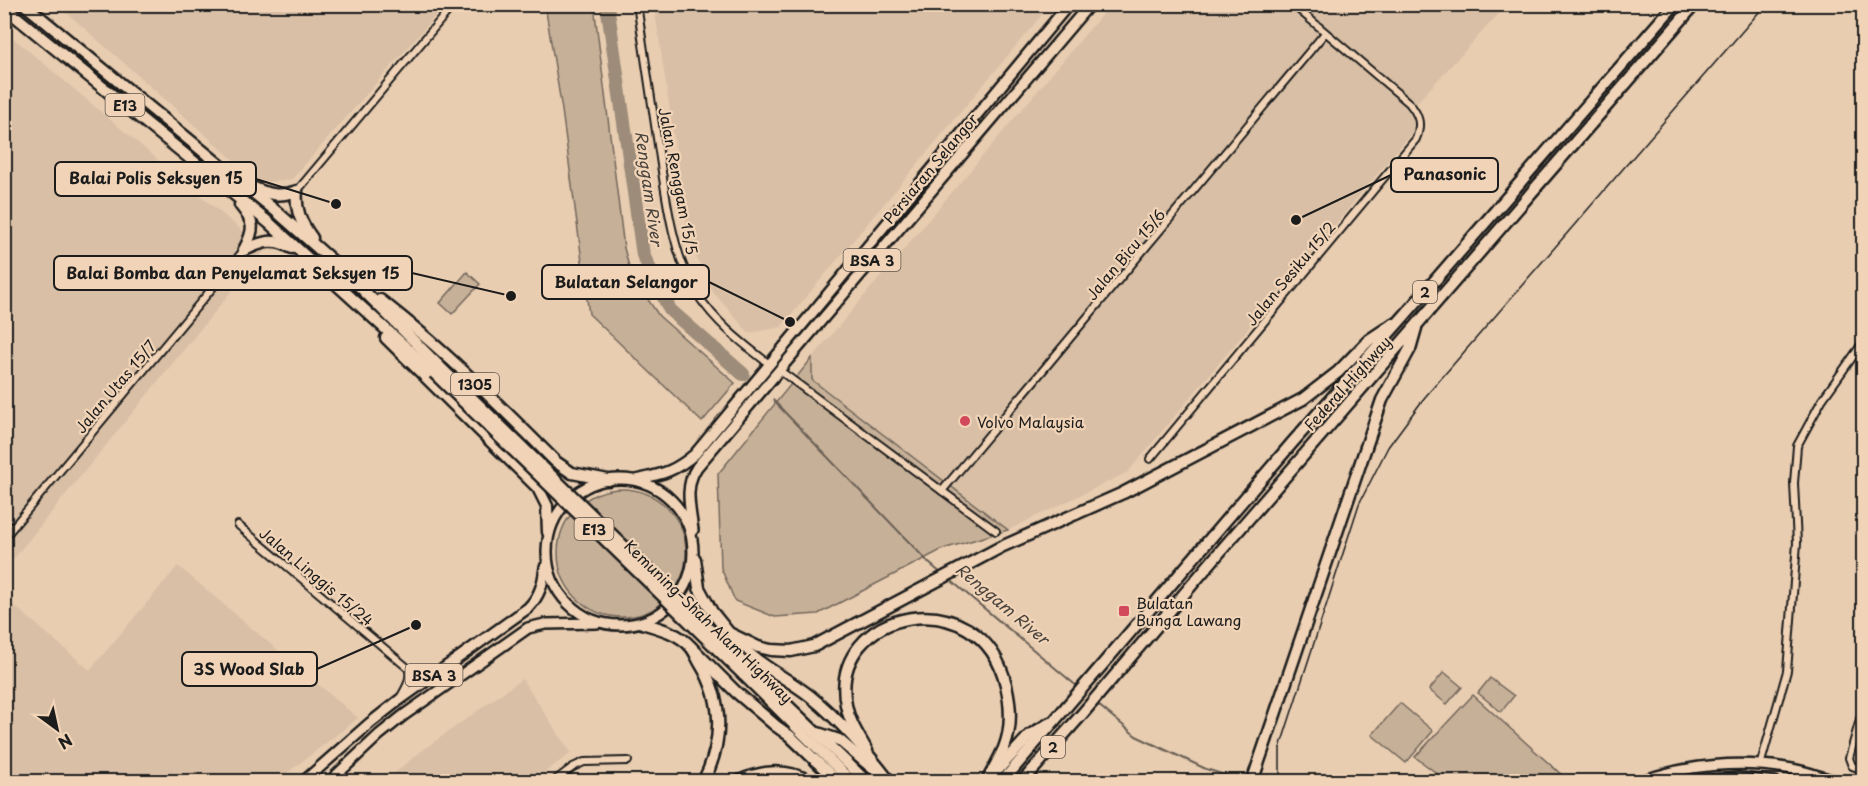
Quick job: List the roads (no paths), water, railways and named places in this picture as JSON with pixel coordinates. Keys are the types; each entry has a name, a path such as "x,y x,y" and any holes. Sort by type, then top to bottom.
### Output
{"highway":[{"name":"Kemuning–Shah Alam Highway","path":"24,4 236,178 347,274 437,370 756,681 815,732 867,782"},
{"name":"Federal Highway","path":"1002,782 1292,443 1675,4"},
{"name":"Federal Highway","path":"1022,782 1695,4"},
{"name":"Kemuning–Shah Alam Highway","path":"4,7 224,185 268,222 342,291 437,370"},
{"path":"236,178 265,193 278,196 297,191 297,214 319,249"},
{"path":"224,185 248,215 253,226 244,250"},
{"path":"244,250 258,244 283,242 304,255"},
{"name":"1305","path":"347,274 416,329 556,462 573,473 608,480"},
{"path":"342,291 397,350 538,488 547,506 548,532"},
{"path":"729,633 771,650 791,651 814,645 1001,547 1123,493 1303,399 1338,372 1368,340 1405,315"},
{"path":"1252,782 1382,400 1410,349 1416,328"},
{"path":"695,559 699,588 712,612 739,647 758,663 808,695 867,751"},
{"path":"889,782 867,751 850,720 846,704 846,677 852,659 863,643 890,624 922,616 940,618 972,631 985,642 1004,674 1010,707 1010,724 1004,748 987,781"},
{"path":"642,622 672,633 691,647 736,692 790,735 838,782"},
{"path":"691,647 714,690 719,721 718,739 703,782"},
{"name":"Kemuning–Shah Alam Highway","path":"756,681 773,704 852,782"},
{"path":"773,704 790,735"},
{"path":"987,781 1030,735 1058,718"},
{"path":"815,732 839,740 889,782"},
{"path":"737,782 761,772 782,772 802,776 812,782"}],"main road":[{"name":"Persiaran Selangor","path":"636,480 668,473 694,454 1069,4"},
{"name":"Persiaran Selangor","path":"693,530 688,490 692,476 702,460 1090,4"},
{"path":"608,480 636,480 655,490 670,501 693,530 695,559 687,586 668,609 642,622 621,626 599,623 582,615 567,603 550,575 546,559 545,545 548,532 562,507 587,486 608,480"},
{"name":"BSA 3","path":"303,782 398,701 528,608 536,600 540,591 546,559"},
{"name":"BSA 3","path":"329,782 404,715 528,628 545,624 599,623"},
{"path":"1639,782 1687,767 1732,765 1792,769 1837,782"},
{"path":"1688,782 1738,778 1775,782"}],"street":[{"path":"297,191 454,4"},
{"name":"Jalan Renggam 15/5","path":"637,4 663,177 683,264 696,292 720,323 770,364"},
{"name":"Jalan Sesiku 15/2","path":"1150,459 1416,139 1420,130 1416,111 1409,103 1292,4"},
{"name":"Jalan Bicu 15/6","path":"942,491 1325,33"},
{"name":"Jalan Utas 15/7","path":"4,538 244,250"},
{"path":"1760,766 1787,671 1797,543 1794,483 1797,446 1822,400 1863,341"},
{"path":"779,370 996,531"},
{"name":"Jalan Linggis 15/24","path":"238,525 410,669"},
{"path":"398,701 408,684 410,669 430,672 447,667"},
{"path":"1863,705 1849,758 1852,766 1863,770"},
{"path":"553,782 584,762 628,761"}],"waterway":[{"name":"Renggam River","path":"607,4 643,255 670,310 743,374"},
{"name":"Renggam River","path":"773,400 943,575"},
{"name":"Renggam River","path":"948,578 1079,688"},
{"name":"Renggam River","path":"1097,704 1136,736 1206,769 1247,782"}],"tram line":[{"path":"1280,782 1280,748 1359,504 1388,447 1425,397 1766,4"}],"place":[{"name":"Balai Polis Seksyen 15","path":"336,204"},
{"name":"Panasonic","path":"1296,220"},
{"name":"Balai Bomba dan Penyelamat Seksyen 15","path":"511,296"},
{"name":"Bulatan Selangor","path":"790,322"},
{"name":"Volvo Malaysia","path":"965,421"},
{"name":"Bulatan Bunga Lawang","path":"1124,611"},
{"name":"3S Wood Slab","path":"416,625"}]}
